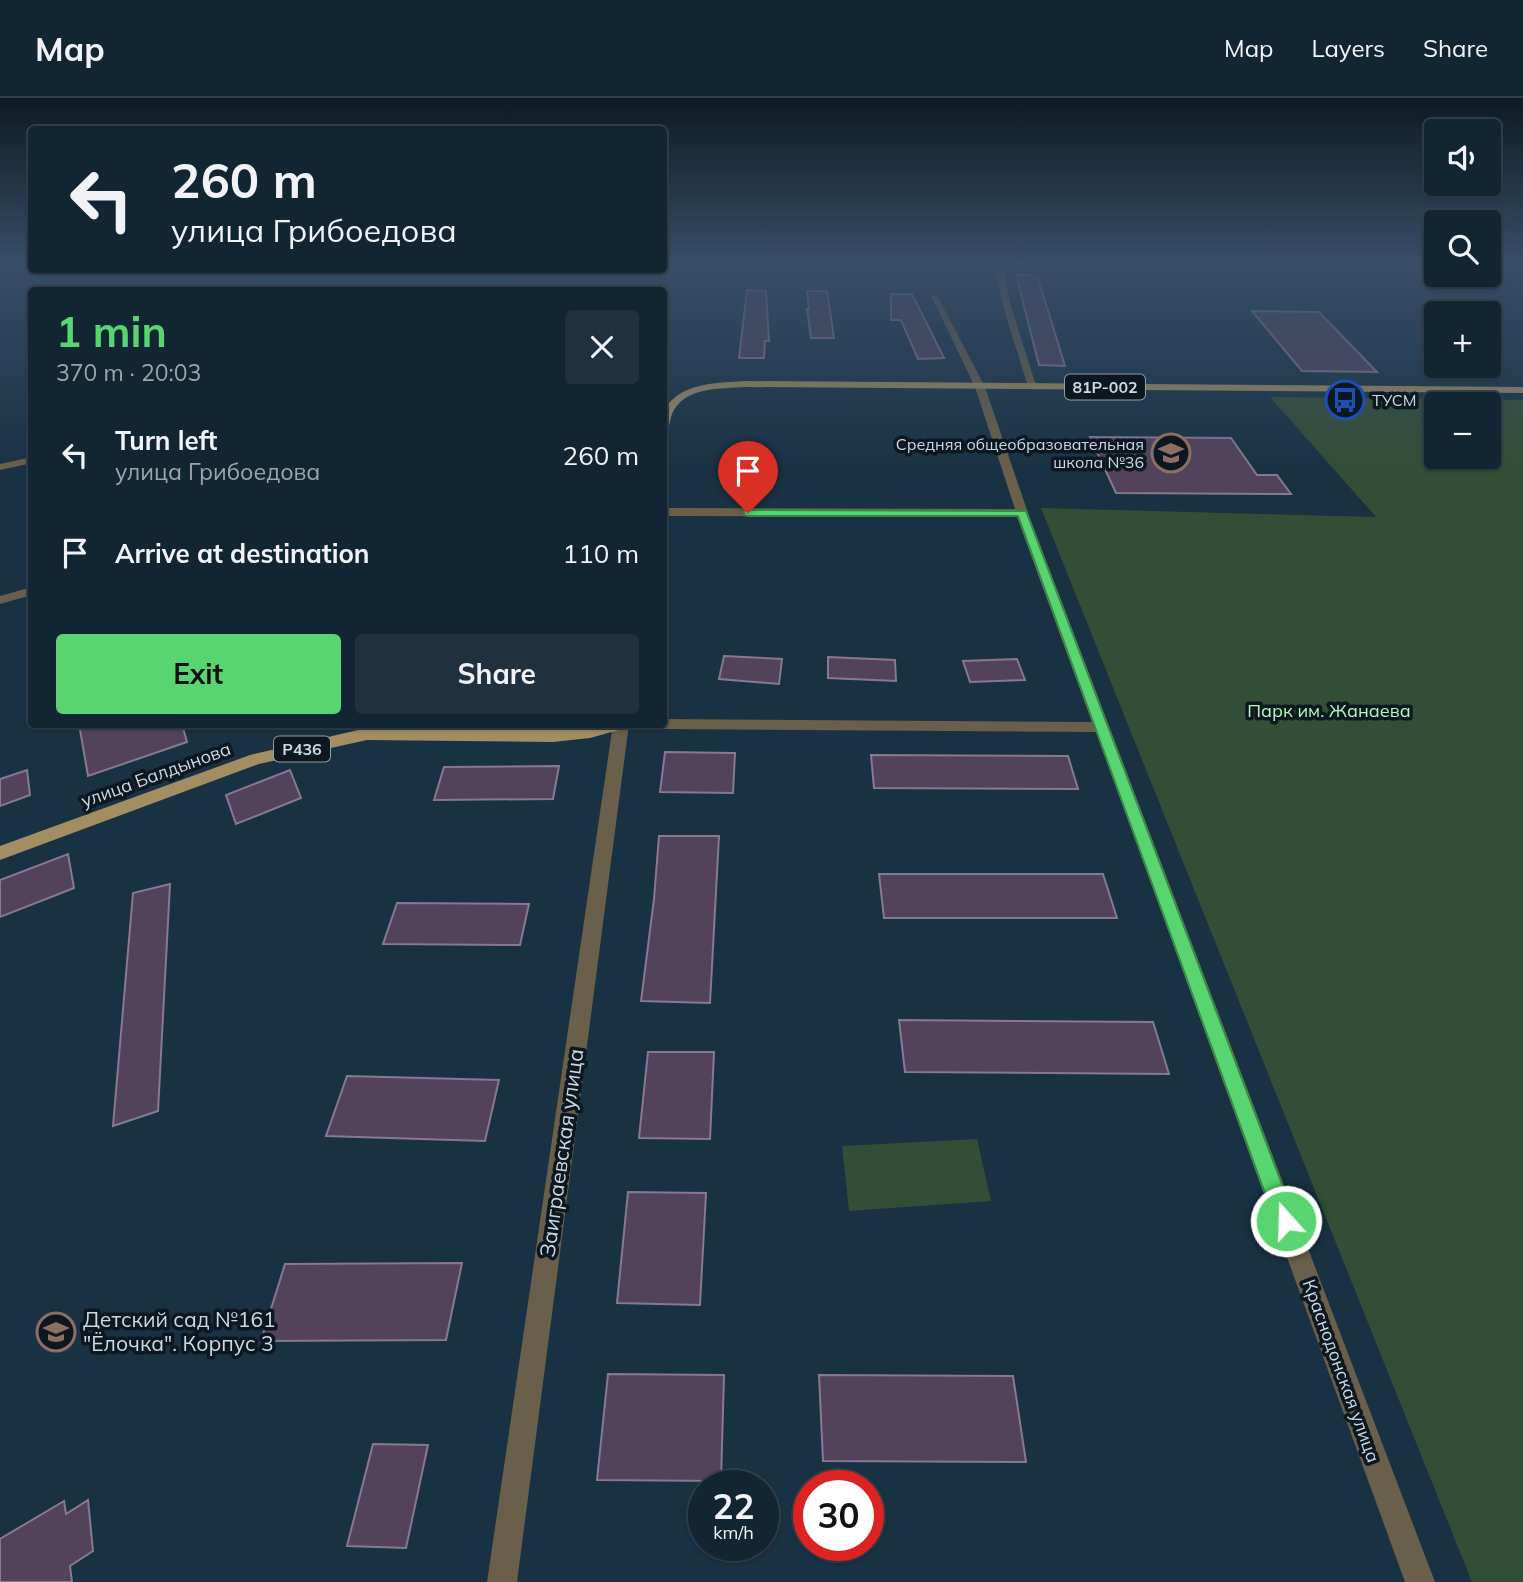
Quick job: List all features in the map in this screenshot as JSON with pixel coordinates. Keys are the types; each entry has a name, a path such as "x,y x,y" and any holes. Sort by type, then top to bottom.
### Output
{"main road":[{"name":"81Р-002","path":"667,411 676,399 689,391 746,384 1523,390"},
{"name":"улица Балдынова","path":"0,853 256,759 368,734 553,736 590,733 607,728"}],"street":[{"name":"Краснодонская улица","path":"953,333 980,387 1022,513 1420,1582"},
{"path":"1016,333 1033,387"},
{"path":"0,467 28,461"},
{"path":"667,512 1022,513"},
{"path":"0,600 28,592"},
{"path":"667,724 1101,727"},
{"name":"Заиграевская улица","path":"502,1582 620,728"}],"green space":[{"name":"Парк им. Жанаева","path":"1270,397 1424,399 1424,469 1501,469 1501,400 1523,400 1523,1582 1472,1582 1041,508 1376,517"},
{"path":"977,1139 991,1201 849,1211 842,1146"}],"building":[{"path":"742,333 769,333 764,358 739,358"},
{"path":"810,333 833,333 834,338 811,338"},
{"path":"907,333 932,333 944,358 918,359"},
{"path":"1031,333 1055,333 1065,366 1039,365"},
{"path":"1271,333 1340,333 1377,372 1302,371"},
{"path":"1090,437 1231,438 1257,475 1277,475 1291,494 1116,493"},
{"path":"724,656 782,659 779,684 719,679"},
{"path":"828,657 895,660 896,681 828,678"},
{"path":"1017,659 1025,680 970,682 963,661"},
{"path":"80,728 183,728 187,742 88,776"},
{"path":"665,752 735,753 733,793 660,792"},
{"path":"871,755 1068,756 1078,789 874,788"},
{"path":"559,766 553,799 434,800 444,767"},
{"path":"27,770 30,795 0,806 0,779"},
{"path":"290,770 301,798 236,824 226,795"},
{"path":"659,836 719,836 710,1003 641,1001"},
{"path":"68,854 74,888 0,917 0,880"},
{"path":"879,874 1103,874 1117,918 884,918"},
{"path":"170,884 158,1111 113,1126 133,893"},
{"path":"397,903 529,904 520,945 383,944"},
{"path":"899,1020 1153,1022 1169,1074 905,1072"},
{"path":"648,1052 714,1052 710,1139 639,1138"},
{"path":"347,1076 499,1080 485,1141 326,1136"},
{"path":"628,1192 706,1193 700,1305 617,1303"},
{"path":"462,1263 446,1340 261,1341 285,1264"},
{"path":"608,1374 724,1375 721,1470 688,1470 688,1481 597,1480"},
{"path":"819,1375 1013,1376 1026,1462 823,1461"},
{"path":"373,1444 428,1445 406,1548 347,1546"},
{"path":"88,1500 93,1551 70,1566 72,1582 0,1582 0,1539 64,1501 66,1514"}],"place":[{"name":"ТУСМ","path":"1345,400"},
{"name":"Средняя общеобразовательная школа №36","path":"1171,453"},
{"name":"Детский сад №161 \"Ёлочка\". Корпус 3","path":"56,1332"}],"route":[{"path":"748,513 1022,513 1286,1221"}]}
